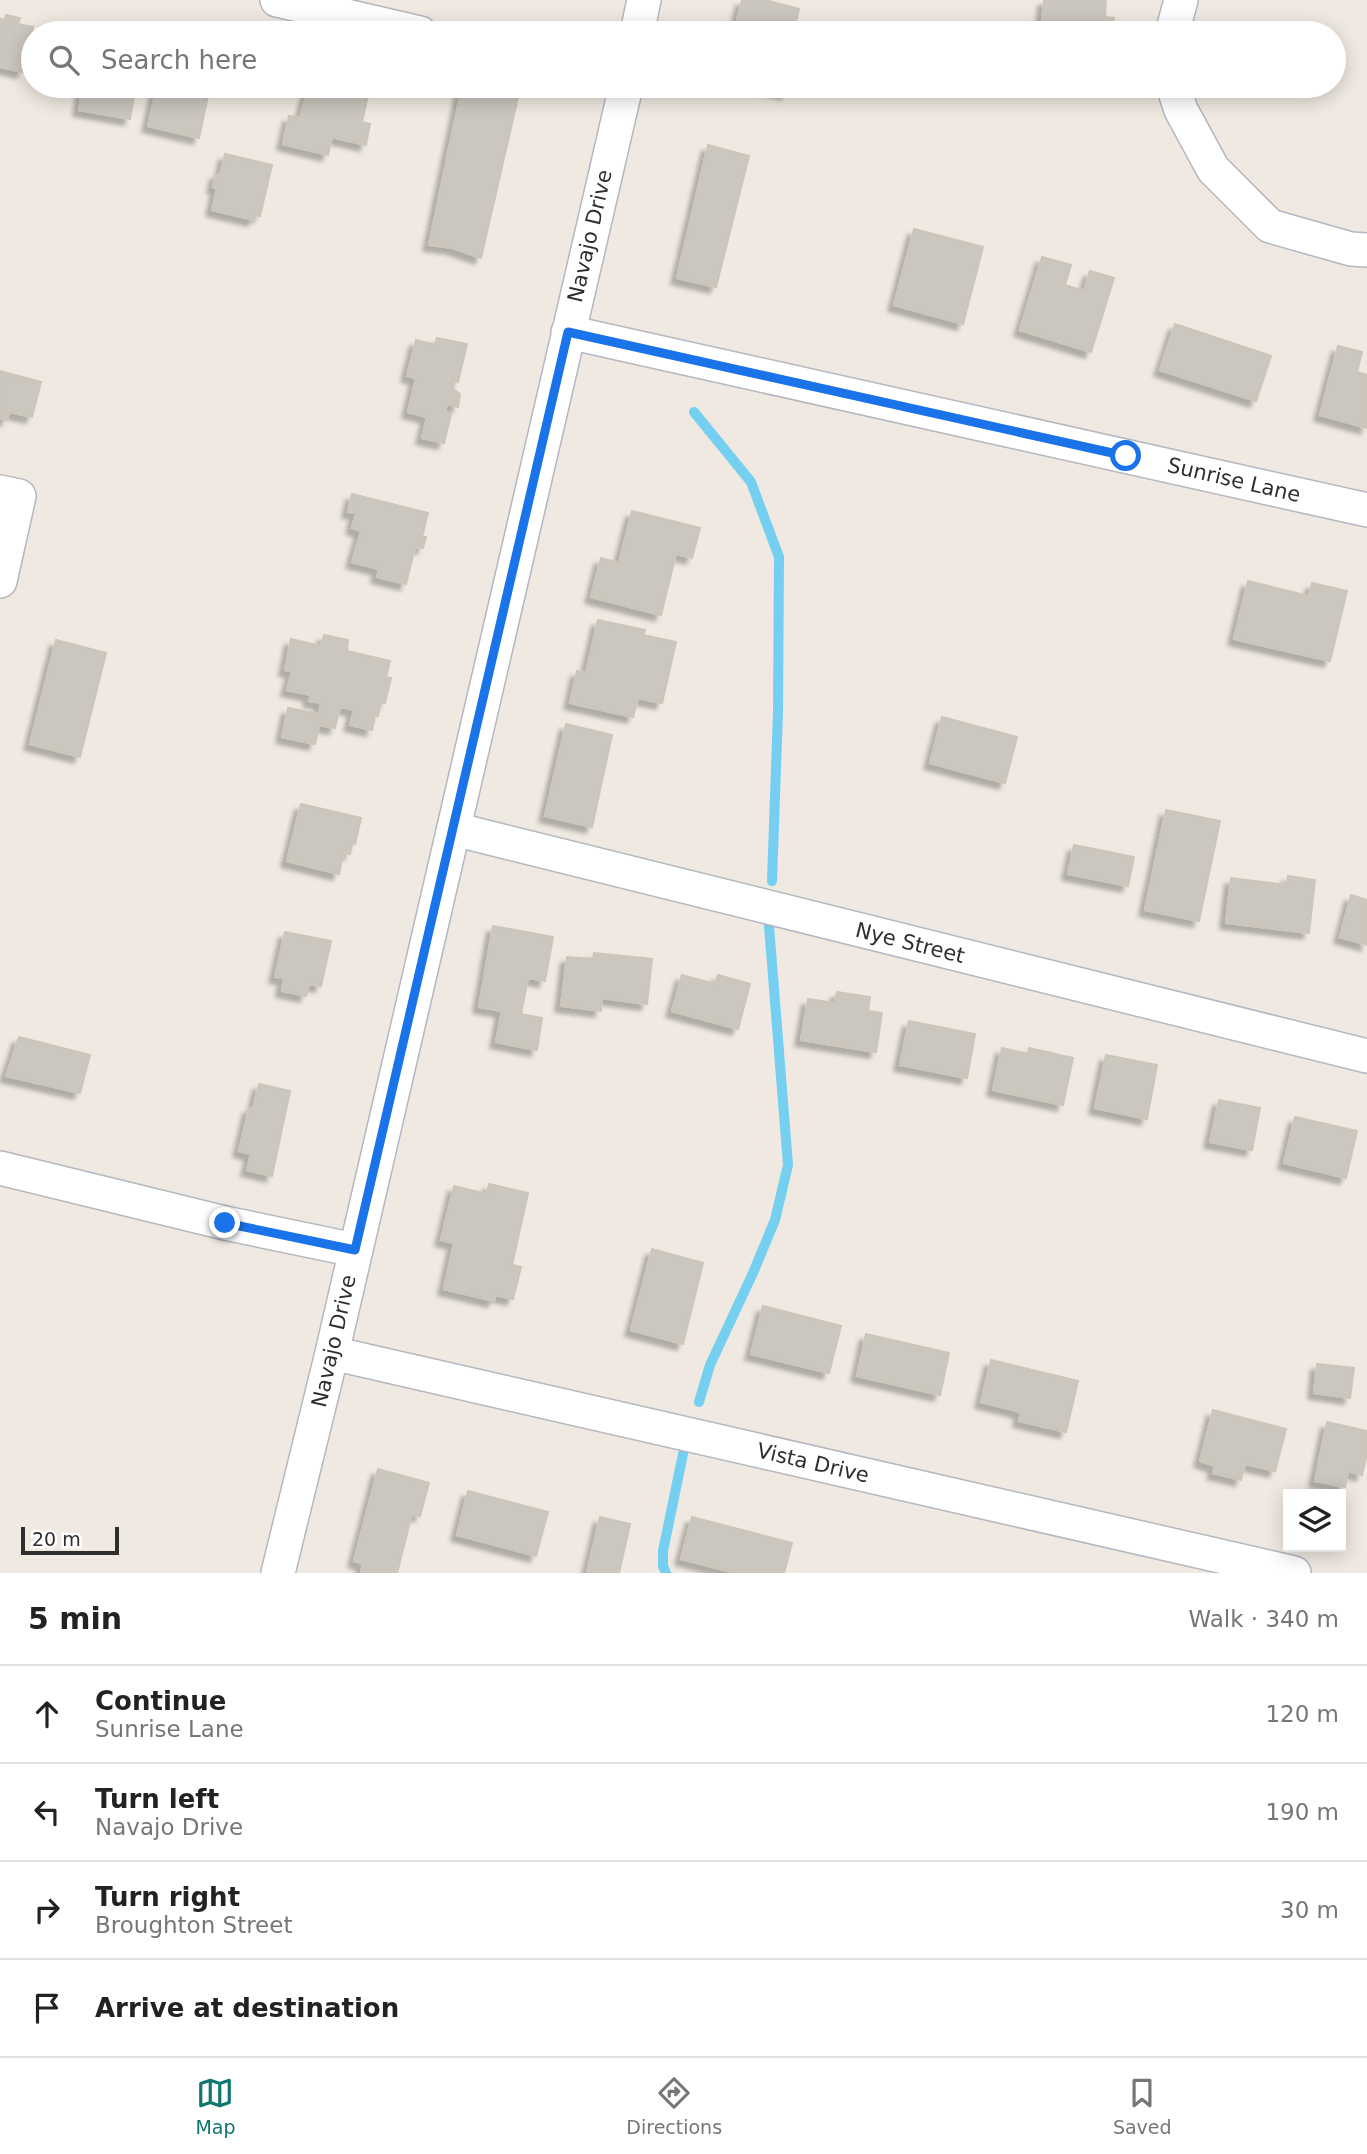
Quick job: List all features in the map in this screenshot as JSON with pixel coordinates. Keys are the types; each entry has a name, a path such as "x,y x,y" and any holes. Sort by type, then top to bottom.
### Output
{"street":[{"path":"277,0 368,21"},
{"path":"640,21 644,0"},
{"path":"1175,21 1181,0"},
{"name":"Navajo Drive","path":"278,1573 332,1353 623,98"},
{"path":"1177,98 1213,169 1270,226 1351,249 1367,250"},
{"name":"Sunrise Lane","path":"568,332 1367,510"},
{"path":"0,492 19,496 0,581"},
{"name":"Nye Street","path":"454,829 1367,1056"},
{"path":"0,1168 225,1223 355,1250"},
{"name":"Vista Drive","path":"332,1353 1294,1573"}],"building":[{"path":"742,0 765,0 799,9 796,21 737,21"},
{"path":"1044,0 1106,0 1105,17 1114,18 1114,21 1042,21"},
{"path":"6,15 20,18 18,24 21,25 21,72 0,67 0,19 5,20"},
{"path":"81,98 134,98 130,119 79,110"},
{"path":"154,98 207,98 199,138 148,126"},
{"path":"306,98 367,98 362,122 370,124 366,145 332,137 328,155 283,144 289,116 300,118"},
{"path":"460,98 518,98 481,258 453,248 429,245"},
{"path":"708,145 749,156 716,287 677,278"},
{"path":"225,154 272,165 260,216 255,215 254,220 212,210 217,188 213,187 216,174 220,175"},
{"path":"914,229 983,247 963,324 894,305"},
{"path":"1042,257 1071,265 1065,285 1084,291 1090,271 1114,278 1091,352 1020,330"},
{"path":"1175,324 1271,356 1256,401 1160,370"},
{"path":"437,338 467,344 458,382 454,381 453,389 460,394 458,407 447,404 445,412 451,414 444,443 422,438 427,417 408,412 416,378 407,376 416,340 435,345"},
{"path":"1338,346 1362,352 1357,372 1367,375 1367,428 1320,415"},
{"path":"0,371 41,382 32,417 9,412 7,420 0,418"},
{"path":"352,494 428,513 422,537 426,537 423,548 415,547 406,584 377,577 379,569 352,562 361,531 352,528 356,513 348,512"},
{"path":"632,511 700,528 692,558 676,554 661,615 591,597 601,558 619,563"},
{"path":"1248,581 1309,596 1312,583 1347,591 1330,661 1234,639"},
{"path":"598,620 645,630 643,635 676,642 662,703 638,698 633,717 570,703 577,671 586,673"},
{"path":"324,635 348,640 347,651 390,661 386,677 391,678 385,703 381,702 372,730 350,725 354,710 340,707 335,728 319,725 315,744 282,737 288,708 319,714 321,703 309,701 311,695 287,690 292,671 285,670 291,639 321,646"},
{"path":"56,640 106,653 80,757 30,744"},
{"path":"942,717 1017,737 1005,783 930,763"},
{"path":"566,724 612,735 592,827 545,816"},
{"path":"301,804 361,818 350,854 343,853 339,874 287,861"},
{"path":"1166,810 1220,821 1199,921 1145,910"},
{"path":"1074,845 1134,857 1128,886 1068,874"},
{"path":"1288,876 1315,880 1309,933 1226,923 1231,878 1287,885"},
{"path":"1351,895 1367,900 1367,945 1340,937"},
{"path":"493,926 553,937 545,981 528,978 521,1014 542,1018 537,1050 496,1042 502,1011 479,1007"},
{"path":"285,932 331,941 321,986 309,984 306,996 282,991 284,978 275,977"},
{"path":"594,953 652,959 647,1004 602,998 601,1011 561,1006 567,957 593,959"},
{"path":"682,975 715,984 718,975 750,984 738,1029 672,1011"},
{"path":"837,992 870,997 868,1011 882,1013 876,1052 801,1040 808,999 835,1003"},
{"path":"909,1021 975,1034 967,1078 900,1065"},
{"path":"19,1037 90,1055 80,1093 6,1076"},
{"path":"1002,1048 1028,1054 1029,1048 1073,1058 1063,1105 993,1090"},
{"path":"1106,1055 1157,1065 1147,1119 1095,1108"},
{"path":"259,1084 290,1091 272,1176 247,1170 251,1154 239,1151 249,1108 253,1109"},
{"path":"1219,1100 1260,1108 1252,1150 1210,1142"},
{"path":"1295,1117 1357,1131 1346,1178 1284,1163"},
{"path":"489,1184 528,1193 512,1265 521,1267 513,1299 495,1295 494,1301 444,1289 454,1243 441,1240 454,1186 487,1194"},
{"path":"652,1249 703,1263 683,1344 631,1330"},
{"path":"763,1306 841,1326 829,1373 751,1354"},
{"path":"866,1334 949,1353 940,1395 857,1376"},
{"path":"991,1360 1078,1381 1066,1432 1019,1421 1021,1412 981,1402"},
{"path":"1317,1364 1354,1368 1350,1398 1314,1393"},
{"path":"1213,1410 1286,1429 1275,1471 1245,1464 1241,1480 1213,1473 1215,1466 1200,1461"},
{"path":"1327,1422 1367,1431 1367,1453 1362,1475 1348,1471 1345,1487 1315,1481"},
{"path":"378,1469 429,1483 420,1516 412,1514 397,1573 361,1573 363,1564 354,1561"},
{"path":"468,1491 548,1512 536,1556 457,1535"},
{"path":"600,1517 630,1524 619,1573 587,1573"},
{"path":"692,1517 792,1543 784,1573 736,1573 681,1559"}],"waterway":[{"path":"694,412 751,482 779,557 778,712 772,881"},
{"path":"699,1402 710,1365 775,1220 788,1165 769,926"},
{"path":"666,1573 663,1551 683,1454"}],"route":[{"path":"225,1223 355,1250 568,332 1126,456"}]}
